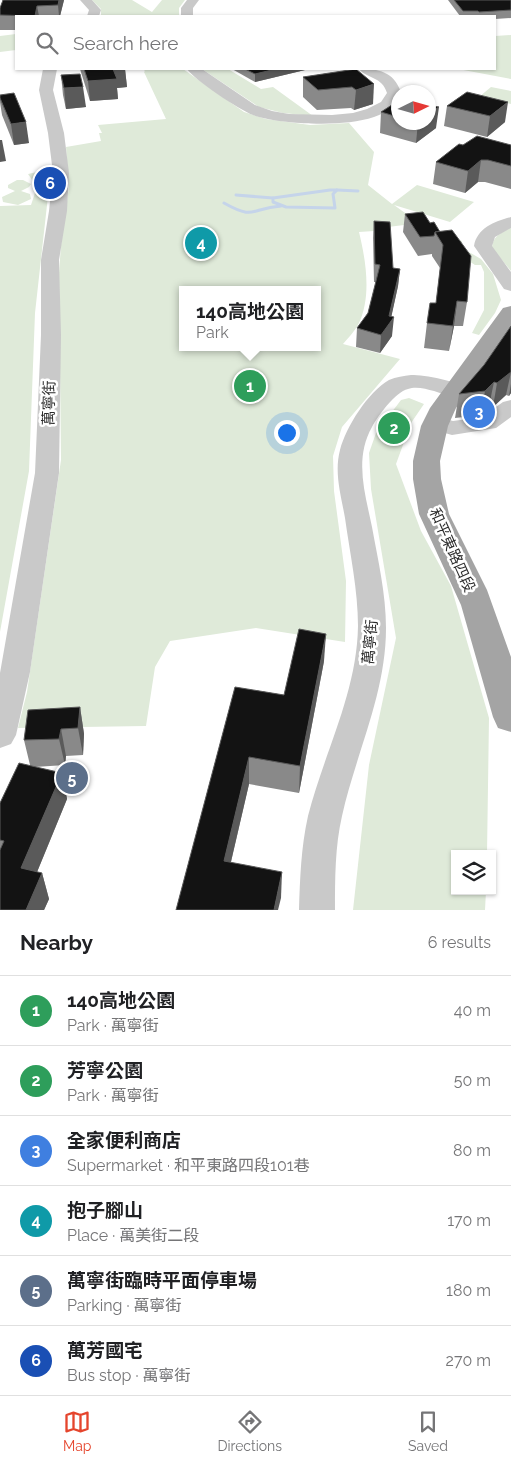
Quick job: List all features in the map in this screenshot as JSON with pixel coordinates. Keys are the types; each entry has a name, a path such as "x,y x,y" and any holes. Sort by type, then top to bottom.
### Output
{"main road":[{"name":"和平東路四段","path":"511,313 434,422 426,456 428,490 432,510 471,590 511,717"}],"street":[{"path":"86,0 95,10 93,15"},
{"path":"187,15 187,8 192,0"},
{"name":"萬寧街","path":"0,735 15,672 47,473 51,335 50,260 58,211 61,173 56,133 46,90 50,70"},
{"path":"196,70 257,111 280,118 315,121 362,116 379,109 391,100 394,94 389,83 379,74 369,70"},
{"path":"511,222 491,231 486,236 483,246 511,286"},
{"name":"萬寧街","path":"317,910 320,842 325,815 364,688 371,644 372,613 352,488 350,463 355,438 366,418 378,404 390,391 403,382 416,380 455,391"},
{"path":"434,422 452,428 488,423 511,407"}],"green space":[{"path":"92,0 132,0 152,12 162,0 185,0 179,8 179,15 101,15 101,9"},
{"path":"15,34 15,50 0,52 0,36"},
{"path":"511,35 511,79 463,70 496,70 496,36"},
{"path":"144,70 184,70 244,112 266,119 310,125 349,123 374,152 368,185 392,204 417,185 474,202 450,222 394,205 426,226 462,241 462,248 481,259 493,274 501,300 495,313 479,335 472,333 484,310 484,272 481,265 475,265 412,224 388,227 389,230 359,232 364,255 365,303 358,325 343,344 400,359 342,427 333,456 334,491 346,581 345,642 256,628 170,641 155,667 146,726 18,728 27,692 61,460 59,273 69,187 66,147 101,141 99,133 102,133 98,125 166,119"},
{"path":"204,70 230,70 261,89 273,87 313,116 283,113 259,107"},
{"path":"491,87 511,91 511,104 479,97"},
{"path":"51,169 35,313 29,471 0,632 0,206 31,205 37,187 28,174"},
{"path":"17,180 23,180 31,184 21,191 30,194 31,199 18,205 3,202 2,197 15,191 8,188 8,185"},
{"path":"511,228 511,271 492,248 492,244 498,235"},
{"path":"409,398 424,404 411,423 396,464 421,531 451,586 489,718 487,850 451,850 451,895 486,895 485,910 353,910 369,765 396,638 371,489 369,453 376,433 401,400"}],"building":[{"path":"3,0 59,0 58,5 37,6 35,15 0,15"},
{"path":"454,0 511,0 511,10 463,11"},
{"path":"84,70 113,70 117,79 88,81"},
{"path":"247,70 272,70 255,74"},
{"path":"357,70 374,84 356,90 352,87 318,90 303,77"},
{"path":"80,74 83,87 64,88 61,75"},
{"path":"467,92 508,102 490,116 447,106"},
{"path":"14,93 26,122 11,124 0,98 0,95"},
{"path":"391,106 391,115 381,112"},
{"path":"477,136 511,145 511,166 481,160 468,171 436,162 459,144 463,145"},
{"path":"423,212 430,223 434,222 440,232 435,232 434,236 420,237 405,214"},
{"path":"374,221 390,222 393,268 400,269 389,316 394,317 381,335 357,328 368,313 380,265 375,264"},
{"path":"452,230 471,256 467,302 457,301 453,326 427,323 430,303 436,303 443,245 435,232"},
{"path":"511,326 511,372 497,383 494,382 485,391 459,394 484,365"},
{"path":"299,629 326,634 300,766 249,757 224,861 282,872 274,910 176,910 235,687 284,695"},
{"path":"80,707 78,728 61,729 59,739 24,740 28,710"},
{"path":"19,763 62,773 21,868 42,873 26,910 0,910 0,850 4,841 0,840 0,803"}],"waterway":[{"path":"273,198 273,202 286,207 335,208 333,194 337,190"},
{"path":"273,198 337,190"},
{"path":"337,190 358,191"},
{"path":"236,195 273,198"},
{"path":"224,203 248,212 281,206"}],"place":[{"name":"萬芳國宅","path":"50,183"},
{"name":"抱子腳山","path":"201,243"},
{"name":"140高地公園","path":"250,386"},
{"name":"全家便利商店","path":"479,412"},
{"name":"芳寧公園","path":"394,428"},
{"name":"萬寧街臨時平面停車場","path":"72,778"}]}
